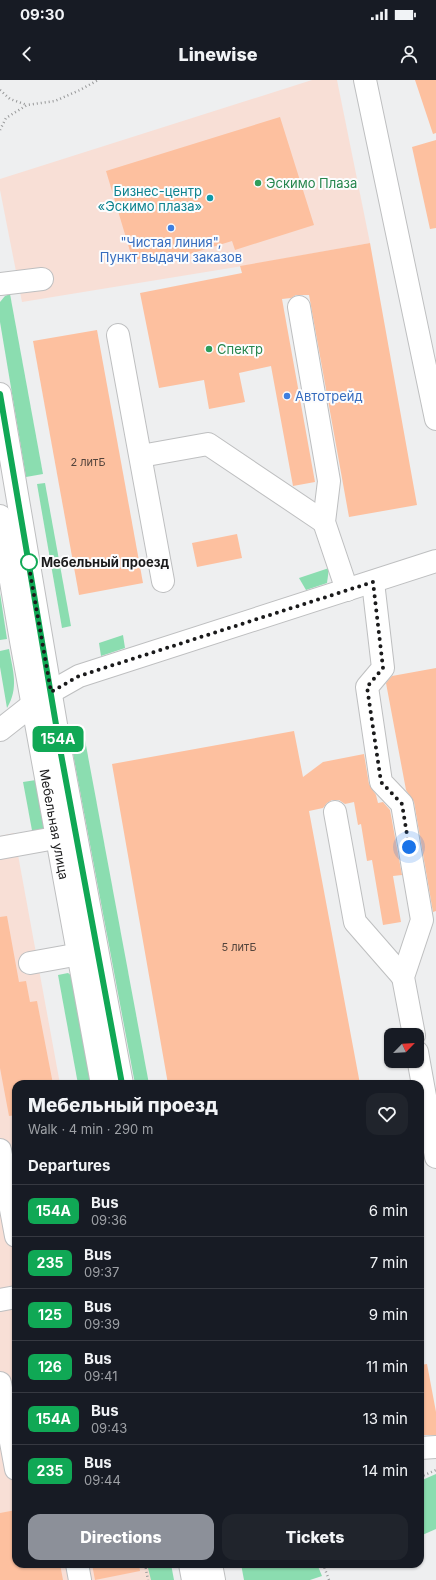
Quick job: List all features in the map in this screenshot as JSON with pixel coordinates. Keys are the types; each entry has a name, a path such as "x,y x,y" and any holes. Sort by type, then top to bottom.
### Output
{"street":[{"path":"365,80 436,419"},
{"path":"0,284 42,279"},
{"path":"299,307 330,481 324,522 347,590"},
{"path":"118,334 163,580"},
{"name":"Мебельная улица","path":"0,394 42,698 87,953 102,1080"},
{"path":"140,456 208,444 324,522"},
{"name":"Мебельная улица","path":"0,516 42,698"},
{"path":"0,730 42,698 79,676 436,561"},
{"path":"373,582 383,668 367,687 381,782 402,804 422,920 403,977 413,1028"},
{"path":"335,812 356,922 403,977"},
{"path":"0,848 66,836"},
{"path":"30,963 87,953"},
{"name":"Мебельная улица","path":"87,953 121,1080"},
{"path":"420,1068 422,1080"},
{"path":"424,1091 436,1157"},
{"path":"0,1150 12,1214"},
{"path":"0,1300 12,1298"},
{"path":"0,1383 12,1448"},
{"path":"424,1448 436,1447"},
{"path":"0,1479 12,1477"},
{"path":"78,1568 80,1580"},
{"path":"191,1568 193,1580"},
{"path":"212,1568 214,1580"}],"path":[{"path":"0,130 6,118 27,105 55,101 98,80"},
{"path":"0,90 10,99 27,105"},
{"path":"424,1475 436,1470"},
{"path":"146,1568 148,1580"},
{"path":"324,1568 329,1580"}],"shaded area":[{"path":"312,80 337,80 370,243 255,264 22,302 0,190 0,179"},
{"path":"14,833 59,1080 12,1080 12,1568 150,1568 152,1580 0,1580 0,836"}],"green space":[{"path":"10,294 43,474 26,477 0,322 0,302 5,296"},
{"path":"45,483 71,626 62,628 37,484"},
{"path":"329,568 327,583 306,590 299,578"},
{"path":"0,593 7,639 0,640"},
{"path":"123,635 125,648 101,656 99,643"},
{"path":"9,649 14,686 11,701 7,708 0,667 0,651"},
{"path":"85,740 148,1080 134,1080 71,743"},
{"path":"36,780 46,832 34,841 23,782"},
{"path":"68,973 72,976 91,1080 77,1080 58,975"},
{"path":"436,1474 436,1529 424,1534 424,1479"},
{"path":"148,1568 172,1568 174,1580 151,1580"},
{"path":"242,1568 319,1568 322,1576 310,1580 244,1580"}],"building":[{"path":"415,80 436,80 436,133 433,134"},
{"name":"Бизнес-центр «Эскимо плаза»","path":"280,117 314,225 235,250 232,241 167,261 164,251 133,261 106,171"},
{"path":"436,140 436,228 430,229 412,147"},
{"path":"370,243 417,505 349,517 309,295 296,295 291,298 282,299 315,482 293,486 271,366 239,373 245,402 209,409 204,380 159,388 140,293 242,273 240,266"},
{"path":"97,330 143,583 79,595 33,341"},
{"path":"237,534 242,558 197,567 192,543"},
{"path":"436,668 436,911 433,912 414,802 406,790 386,683 392,676"},
{"path":"294,731 303,777 323,762 364,754 369,784 376,795 378,803 383,802 390,810 402,875 393,876 401,922 383,925 372,860 367,861 361,824 358,825 354,802 345,804 339,800 332,800 323,808 309,811 359,1080 167,1080 112,764"},
{"path":"7,916 19,982 26,981 30,1002 37,1001 52,1080 12,1080 12,1116 9,1116 0,1068 0,917"},
{"path":"424,1364 427,1364 436,1412 436,1435 424,1435"},
{"path":"12,1511 12,1568 61,1568 63,1580 0,1580 0,1513"},
{"path":"93,1568 140,1568 140,1571 95,1580"}],"bus line":[{"name":"154А","path":"0,394 61,754 121,1080"}],"place":[{"name":"Эскимо Плаза","path":"258,183"},
{"name":"Бизнес-центр «Эскимо плаза»","path":"210,198"},
{"name":"\"Чистая линия\", Пункт выдачи заказов","path":"171,228"},
{"name":"Спектр","path":"209,349"},
{"name":"Автотрейд","path":"287,396"},
{"name":"Мебельный проезд","path":"29,562"}],"route":[{"path":"29,562 28,561 51,692 79,676 373,582 383,668 367,687 381,782 402,804 409,847"}]}
